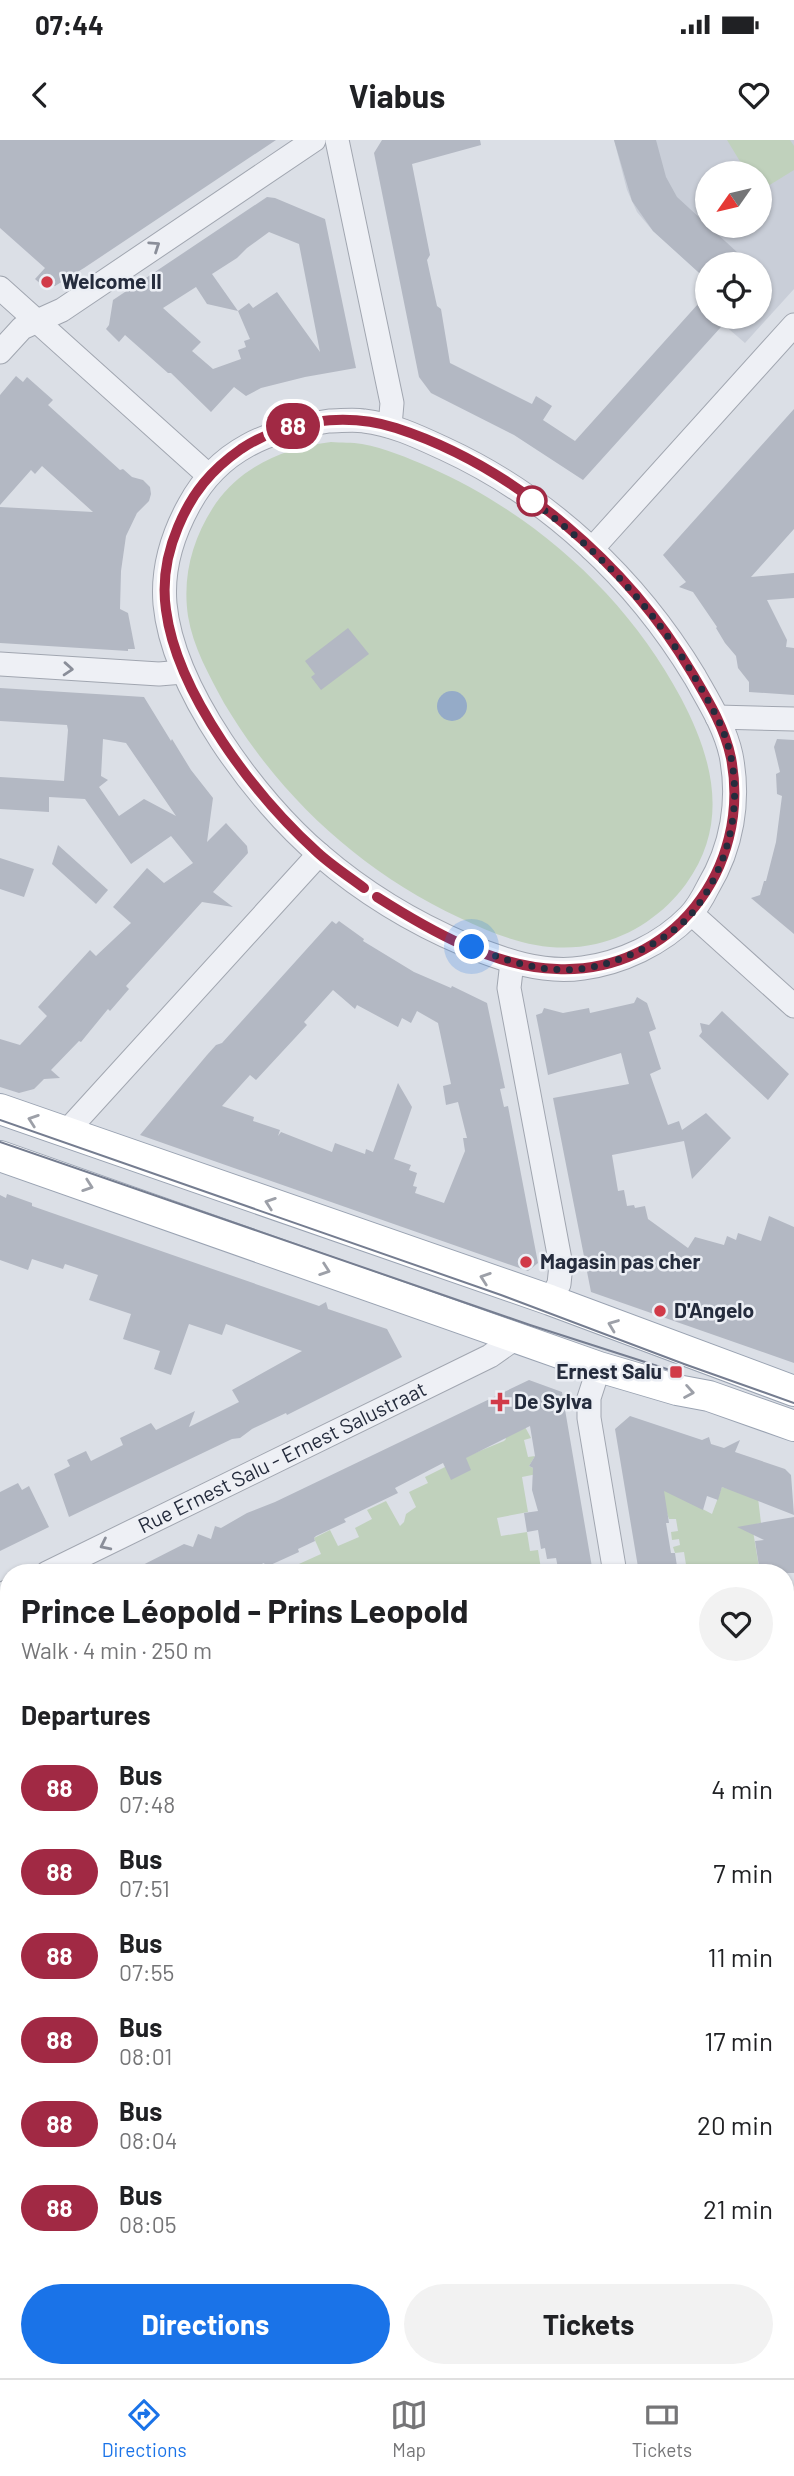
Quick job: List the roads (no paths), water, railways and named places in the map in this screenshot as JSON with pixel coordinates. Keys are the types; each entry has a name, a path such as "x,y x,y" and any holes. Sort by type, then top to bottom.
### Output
{"main road":[{"path":"0,1109 550,1300 794,1391"},
{"path":"0,1156 599,1367 717,1399 794,1426"},
{"path":"517,1337 550,1300"}],"street":[{"path":"0,352 18,331 62,310 314,140"},
{"path":"337,140 392,403 390,426"},
{"path":"0,288 208,475"},
{"path":"592,549 794,326"},
{"path":"330,421 363,421 390,426 463,457 506,483 592,549 660,624 717,717 731,757 735,796 730,836 719,867 692,914 654,942 632,954 580,969 557,970 512,962 452,939 364,888 319,854 271,804 214,727 183,672 168,626 164,595 166,571 170,550 182,517 208,475 245,446 293,426 330,421"},
{"path":"0,664 159,674 183,672"},
{"path":"717,717 794,719"},
{"path":"66,1132 319,854"},
{"path":"692,914 794,1006"},
{"path":"512,962 509,988 561,1265 559,1284 550,1300"},
{"name":"Rue Ernest Salu - Ernest Salustraat","path":"72,1564 490,1356 517,1337"},
{"path":"599,1367 589,1398 589,1418 613,1564"}],"water":[{"path":"452,691 462,696 467,706 462,716 452,721 442,716 437,706 442,696"}],"tram line":[{"path":"0,1120 501,1295 794,1403"},
{"path":"0,1142 530,1325 673,1371"}],"place":[{"name":"Welcome II","path":"47,282"},
{"name":"Magasin pas cher","path":"526,1262"},
{"name":"D'Angelo","path":"660,1311"},
{"name":"Ernest Salu","path":"676,1372"},
{"name":"De Sylva","path":"500,1402"}]}
